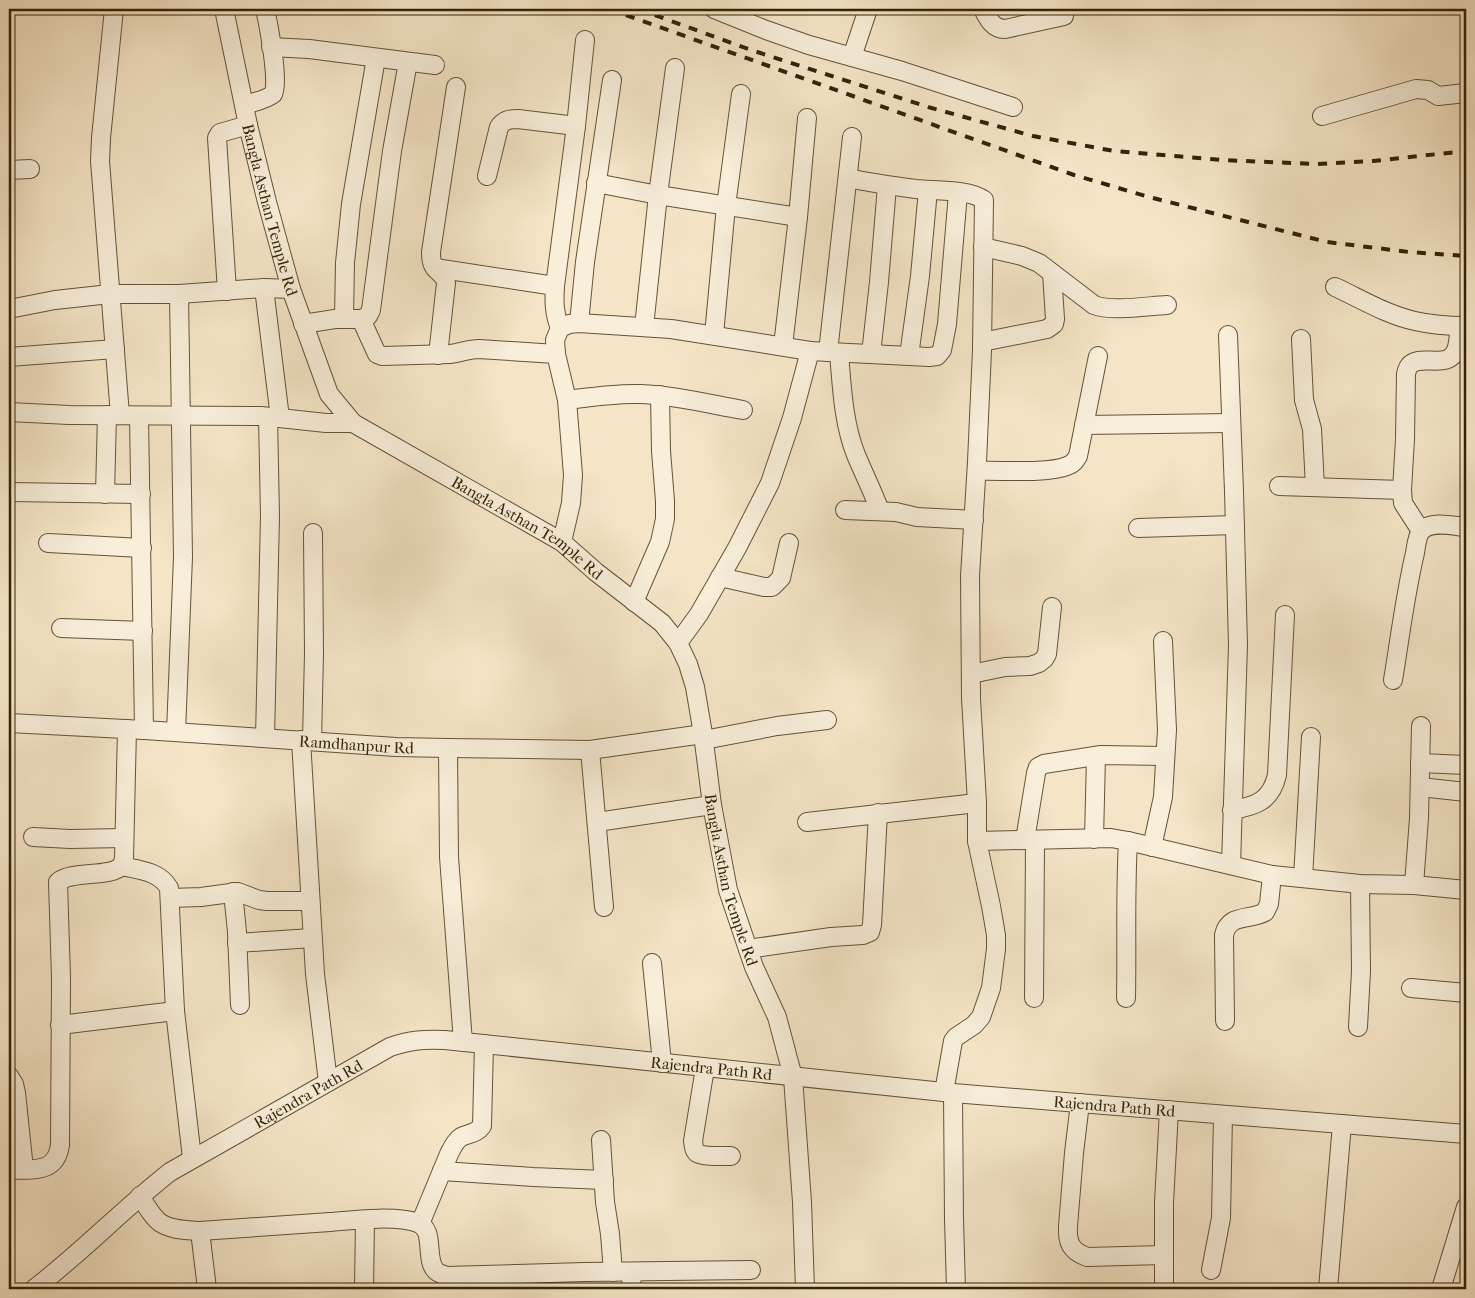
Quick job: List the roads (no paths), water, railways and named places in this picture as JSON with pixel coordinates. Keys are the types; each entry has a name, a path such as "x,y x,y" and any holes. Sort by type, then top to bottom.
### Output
{"street":[{"path":"105,494 113,415 115,349 100,161 100,138 114,9"},
{"name":"Bangla Asthan Temple Rd","path":"224,9 248,125 267,202 291,289 329,394 354,422 562,542 596,572 662,623 678,643 688,664 703,737 712,805 728,890 748,949 777,1017 793,1077 802,1202 805,1289"},
{"path":"244,105 267,98 273,94 275,87 272,47 265,9"},
{"path":"714,9 766,30 1013,107"},
{"path":"852,57 868,9"},
{"path":"983,9 990,22 999,29 1064,16"},
{"path":"562,542 571,503 573,475 566,400 556,354 555,340 560,328 554,306 585,40"},
{"path":"272,47 309,49 435,65"},
{"path":"376,58 351,204 345,264 353,319 377,354 382,356 438,355 459,353 468,349 556,354"},
{"path":"304,324 368,316 371,310 392,151 408,62"},
{"path":"644,327 658,196 675,68"},
{"path":"579,324 596,183 612,80"},
{"path":"438,355 446,283 445,277 432,263 431,252 456,87"},
{"path":"1322,116 1416,89 1428,90 1438,96 1466,93"},
{"path":"714,335 726,206 741,94"},
{"path":"783,346 798,217 806,118"},
{"path":"487,176 499,127 502,122 509,119 518,119 576,126"},
{"path":"228,291 217,138 220,133 248,125"},
{"path":"852,136 833,352 848,426 856,454 880,511"},
{"path":"9,170 30,168"},
{"path":"848,178 887,186 958,193 979,197 984,200 982,342 970,576 971,674 977,841 991,906 996,936 996,949 991,988 981,1017 974,1025 953,1041 948,1092 956,1289"},
{"path":"596,183 658,196 798,217"},
{"path":"871,354 887,186"},
{"path":"909,356 920,276 928,190"},
{"path":"560,328 569,324 579,324 671,329 810,351 937,356 942,350 947,324 958,193"},
{"path":"983,247 1022,256 1039,263 1094,305 1100,307 1167,305"},
{"path":"435,268 555,286"},
{"path":"982,342 1047,329 1054,324 1052,273"},
{"path":"1335,287 1390,313 1414,321 1462,326 1456,351 1452,357 1444,360 1413,363 1408,366 1406,374 1403,503 1421,531"},
{"path":"9,309 55,300 110,294 179,294 264,288 291,289"},
{"path":"264,288 274,417 265,738"},
{"path":"176,732 183,557 179,294"},
{"path":"1228,335 1238,645 1231,865"},
{"path":"1301,339 1304,400 1312,429 1315,487"},
{"path":"9,356 115,349"},
{"path":"678,643 699,614 737,548 770,483 792,418 810,351"},
{"path":"976,471 1042,470 1068,466 1074,462 1078,456 1098,356"},
{"path":"566,400 604,395 640,394 743,410"},
{"path":"634,602 660,542 665,519 660,396"},
{"path":"9,412 139,416 274,417 326,423 354,422"},
{"path":"9,1076 14,1084 16,1093 16,1170 47,1167 54,1162 60,1145 61,978 58,882 69,877 116,870 121,866 124,859 124,838 143,632 139,416"},
{"path":"1084,425 1232,423"},
{"path":"1279,486 1402,490"},
{"path":"9,492 141,494"},
{"path":"846,510 896,512 917,517 974,520"},
{"path":"1138,528 1235,525"},
{"path":"1393,680 1412,566 1421,531 1438,525 1466,527"},
{"path":"313,533 314,653 307,741 310,901 315,974 328,1082"},
{"path":"48,543 142,548"},
{"path":"720,577 764,587 772,587 781,578 789,543"},
{"path":"971,674 1005,667 1030,666 1044,659 1047,654 1052,607"},
{"path":"1232,810 1248,808 1261,802 1275,784 1285,614"},
{"path":"61,628 143,632"},
{"path":"1152,846 1162,797 1167,730 1162,641"},
{"name":"Ramdhanpur Rd","path":"9,723 135,729 396,747 590,750 827,720"},
{"path":"1414,885 1420,786 1421,726"},
{"path":"1303,878 1310,737"},
{"path":"448,748 449,857 463,1042"},
{"path":"590,750 604,907"},
{"path":"1034,998 1030,840 1038,767 1052,762 1096,756 1165,756"},
{"path":"1094,839 1096,756"},
{"path":"1420,763 1466,765"},
{"path":"1420,786 1466,792"},
{"path":"807,822 977,803"},
{"path":"597,822 712,805"},
{"path":"748,949 831,937 863,935 870,932 872,925 878,813"},
{"path":"33,837 124,838"},
{"path":"977,841 1111,838 1272,875 1360,884 1414,885 1466,890"},
{"path":"1126,998 1127,914 1125,900 1128,841"},
{"path":"121,866 155,874 165,881 169,888 175,1011 192,1158"},
{"path":"1225,1022 1224,935 1226,927 1230,922 1259,916 1266,912 1269,904 1272,875"},
{"path":"1358,1027 1361,971 1360,884"},
{"path":"233,892 240,1005"},
{"path":"170,898 201,897 238,892 267,901 310,901"},
{"path":"237,943 312,938"},
{"path":"652,963 662,1063"},
{"path":"1411,988 1466,992"},
{"path":"60,1025 175,1011"},
{"name":"Rajendra Path Rd","path":"34,1289 55,1273 140,1196 170,1172 390,1047 407,1041 428,1039 463,1042 948,1092 1466,1134"},
{"path":"420,1224 455,1143 460,1138 478,1131 482,1126 484,1044"},
{"path":"706,1068 693,1141 694,1149 697,1153 704,1155 731,1156"},
{"path":"1080,1103 1067,1237 1071,1246 1077,1253 1087,1257 1164,1255"},
{"path":"1164,1289 1164,1203 1169,1110"},
{"path":"1212,1270 1221,1209 1223,1114"},
{"path":"1328,1289 1342,1124"},
{"path":"601,1140 612,1272"},
{"path":"442,1171 533,1178 604,1180"},
{"path":"140,1196 157,1220 166,1226 178,1229 200,1231 365,1220 409,1221 420,1224 424,1228 428,1236 432,1266 438,1273 446,1276 487,1282 612,1272 751,1270"},
{"path":"1441,1289 1466,1208"},
{"path":"364,1289 365,1220"},
{"path":"200,1231 207,1289"},
{"path":"631,1289 632,1272"}],"railway":[{"path":"609,9 1074,175 1149,197 1327,242 1409,252 1466,256"},
{"path":"638,9 751,50 928,107 1033,136 1114,151 1221,160 1316,164 1373,161 1466,151"}]}
